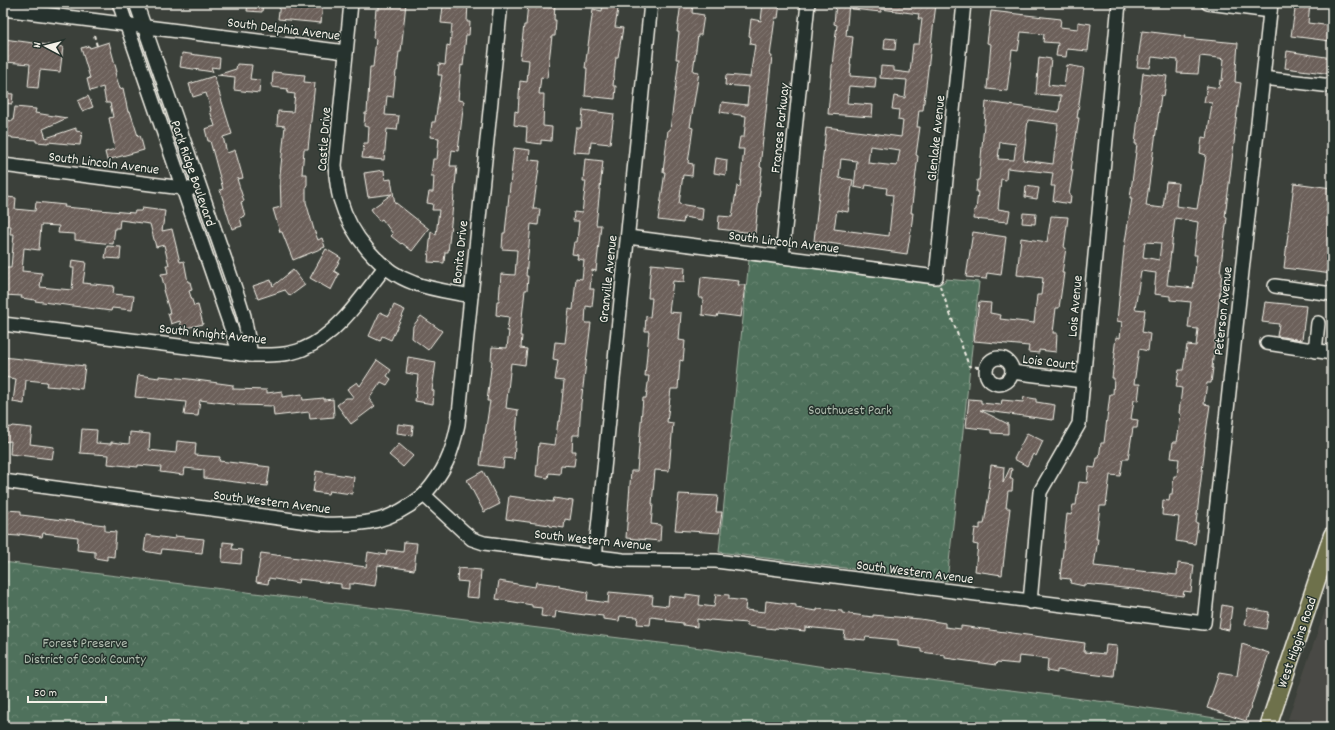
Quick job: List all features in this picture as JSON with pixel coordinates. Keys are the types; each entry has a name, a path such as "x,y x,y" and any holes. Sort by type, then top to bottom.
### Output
{"main road":[{"name":"West Higgins Road","path":"1268,727 1332,535"}],"street":[{"name":"Park Ridge Boulevard","path":"119,3 182,188 246,355"},
{"name":"Park Ridge Boulevard","path":"136,3 244,316 246,355"},
{"name":"Castle Drive","path":"351,3 335,165 336,182 340,198 351,225 369,250 385,267 400,277 414,283 442,291 471,296"},
{"name":"Bonita Drive","path":"424,495 438,480 446,464 453,446 458,424 500,3"},
{"name":"Granville Avenue","path":"595,558 651,3"},
{"name":"Frances Parkway","path":"782,257 808,3"},
{"name":"Glenlake Avenue","path":"936,277 964,3"},
{"name":"Lois Avenue","path":"1030,602 1040,492 1079,424 1119,3"},
{"path":"1208,3 1270,7"},
{"name":"Peterson Avenue","path":"1204,623 1270,7"},
{"name":"South Delphia Avenue","path":"3,9 346,52"},
{"path":"1263,78 1332,86"},
{"name":"South Lincoln Avenue","path":"3,165 201,190"},
{"name":"South Lincoln Avenue","path":"628,237 936,277"},
{"name":"South Knight Avenue","path":"3,324 246,355 286,354 302,350 316,343 332,332 385,267"},
{"path":"1275,286 1332,294"},
{"path":"1315,350 1318,324"},
{"path":"1267,343 1332,353"},
{"name":"Lois Court","path":"999,358 1010,364 1012,372 1008,380 1001,384 997,384 988,376 987,368 991,361 999,358"},
{"name":"Lois Court","path":"1012,372 1083,381"},
{"name":"South Western Avenue","path":"3,481 323,524 358,523 380,520 400,512 424,495 472,539 484,543 595,558 639,561 716,561 1204,623"}],"path":[{"path":"94,35 97,46"},
{"path":"936,277 969,366 987,368"}],"shaded area":[{"path":"1332,590 1332,723 1288,719"}],"green space":[{"name":"Southwest Park","path":"749,260 938,285 946,279 979,282 947,581 719,552"},
{"name":"Forest Preserve District of Cook County","path":"3,562 709,649 818,666 1114,703 1249,723 1243,726 1230,727 3,727"}],"building":[{"path":"248,3 263,3 262,12 247,11"},
{"path":"280,3 306,6 307,3 323,3 321,23 278,19"},
{"path":"379,3 406,3 401,52 399,52 393,97 387,96 385,115 399,116 397,130 387,129 384,160 362,158 364,143 368,143 369,127 364,126 365,113 367,113 370,67 373,67 376,39 373,38 376,9 379,10"},
{"path":"452,3 468,3 467,22 470,22 469,35 466,35 463,66 461,65 458,100 464,101 458,151 452,150 450,166 457,166 448,252 445,252 444,263 428,262 431,231 436,235 439,210 432,210 433,204 427,203 429,192 433,192 434,176 431,176 433,159 437,159 439,138 430,137 432,122 435,122 442,75 438,75 439,64 445,65 447,45 450,46 452,24 441,23 443,6 452,8"},
{"path":"528,3 555,3 555,36 552,36 547,78 541,77 539,94 544,94 543,126 552,127 551,141 541,140 541,144 526,142 527,127 514,125 515,111 518,112 520,81 527,82 529,60 520,59"},
{"path":"603,3 619,3 615,27 623,28 618,57 616,57 613,86 616,86 615,99 585,96 587,68 585,68 593,9 602,11"},
{"path":"681,3 693,3 692,13 704,15 701,35 698,35 693,71 699,72 690,127 693,128 688,163 693,164 692,176 683,175 679,204 703,208 702,220 684,217 683,223 658,220 665,172 663,172 668,130 670,130 679,59 676,59 679,32 677,32"},
{"path":"763,3 780,3 778,18 775,18 770,56 772,56 760,167 762,168 755,233 718,229 719,216 732,217 737,186 740,187 744,149 738,149 740,137 744,137 746,116 720,112 722,102 747,105 749,87 725,85 726,75 750,77 755,45 750,44 751,37 749,36 751,19 761,21"},
{"path":"836,3 849,3 846,36 853,37 850,76 876,78 875,88 849,86 847,103 873,105 872,117 828,114 837,25 834,24"},
{"path":"853,3 936,4 923,110 919,110 917,127 920,127 916,155 918,156 911,213 913,213 907,254 814,241 826,127 901,137 903,121 898,120 899,110 892,109 894,96 905,98 907,80 880,78 881,66 894,67 894,71 910,73 913,44 919,44 922,19 918,19 919,14 881,9 881,12 852,9","holes":["870,146 900,150 897,166 868,163","841,159 857,161 854,187 865,189 866,185 887,188 886,194 893,195 889,236 834,229 837,210 848,212 853,180 839,178"]},
{"path":"1296,3 1310,3 1308,23 1332,26 1330,41 1291,36"},
{"path":"991,11 1061,19 1060,27 1078,29 1078,22 1091,24 1088,51 1067,49 1066,57 1056,56 1058,43 1043,42 1044,34 1021,32 1018,51 1012,50 1007,91 987,89 991,44 987,43"},
{"path":"1142,31 1185,36 1184,38 1238,43 1235,82 1241,83 1225,217 1227,218 1220,272 1222,272 1213,368 1211,383 1207,383 1204,404 1210,405 1204,446 1195,544 1176,541 1179,517 1162,515 1163,500 1169,501 1170,494 1172,494 1174,476 1177,476 1179,459 1171,458 1173,442 1177,442 1181,414 1179,413 1182,388 1176,387 1179,370 1183,370 1187,345 1196,346 1198,329 1188,328 1191,302 1170,300 1170,296 1154,294 1156,273 1141,271 1135,309 1145,310 1142,332 1150,334 1148,351 1139,349 1134,384 1140,384 1138,401 1134,400 1131,419 1138,420 1137,428 1133,428 1128,459 1123,459 1120,476 1110,475 1106,506 1100,506 1096,539 1098,539 1094,566 1177,575 1178,563 1194,565 1191,592 1184,591 1183,596 1144,590 1084,584 1084,586 1070,583 1071,579 1060,578 1067,514 1071,515 1073,505 1076,505 1079,482 1087,483 1089,467 1095,468 1097,458 1099,458 1101,443 1104,443 1110,394 1113,394 1114,378 1112,378 1114,353 1116,337 1120,338 1122,322 1117,321 1124,248 1132,198 1130,198 1137,144 1135,144 1143,73 1167,76 1164,96 1161,95 1146,206 1163,208 1166,182 1178,183 1176,206 1197,209 1206,155 1200,153 1202,137 1207,138 1212,103 1204,102 1207,86 1219,88 1220,80 1222,81 1224,59 1200,56 1198,74 1177,73 1178,60 1152,57 1150,68 1137,67","holes":["1175,218 1198,222 1194,255 1197,255 1193,288 1167,285","1145,242 1161,243 1159,260 1143,257"]},
{"path":"885,38 896,39 895,50 884,49"},
{"path":"4,39 63,47 60,72 40,70 38,88 28,87 30,64 5,62 5,53 3,53"},
{"path":"109,42 117,72 115,73 120,89 123,88 128,112 130,111 138,136 140,135 144,150 107,160 105,152 115,149 109,118 113,117 110,103 106,103 103,87 90,91 87,79 90,78 81,48 89,46 90,48"},
{"path":"1287,51 1332,58 1332,74 1285,68"},
{"path":"182,53 220,58 219,68 211,67 213,72 180,67"},
{"path":"1039,57 1051,59 1048,85 1064,87 1067,65 1084,68 1077,118 1079,118 1071,170 1073,170 1069,195 1071,195 1070,204 1053,201 1055,186 1051,186 1053,173 1007,168 1006,180 1001,179 998,209 1010,211 1008,222 973,219 974,210 976,210 978,192 976,192 977,180 979,180 986,102 1059,112 1061,96 1036,94","holes":["1028,120 1058,124 1053,164 1023,160","1000,142 1016,144 1014,160 998,159"]},
{"path":"237,64 252,65 250,79 260,80 259,93 234,90 235,77 217,75 236,69"},
{"path":"273,72 305,75 304,82 315,83 308,149 304,149 302,174 307,174 306,202 314,230 318,240 322,238 325,247 293,260 282,232 280,232 273,209 281,207 280,175 285,126 277,125 278,111 293,112 295,94 287,93 288,89 272,87"},
{"path":"214,76 232,134 223,137 227,153 235,150 243,178 237,179 244,201 241,202 245,216 240,218 242,226 232,229 220,190 223,189 210,141 208,141 205,129 215,126 206,93 193,97 189,84"},
{"path":"3,93 13,94 12,104 3,103"},
{"path":"88,96 93,107 82,111 78,101"},
{"path":"15,107 36,109 35,113 67,118 43,129 46,138 76,128 76,131 82,132 80,145 36,142 36,140 3,136 3,120 13,121"},
{"path":"583,110 614,114 610,144 591,142 590,153 573,152 576,128 581,128"},
{"path":"514,148 530,150 529,160 540,161 533,209 540,209 538,225 531,224 526,276 528,276 527,290 525,290 520,336 522,336 521,348 527,349 525,365 511,363 506,408 518,410 514,459 504,458 503,468 480,465 490,401 487,401 492,361 492,347 507,348 509,331 507,331 509,317 496,315 497,301 499,301 501,274 515,275 517,250 502,249"},
{"path":"716,158 727,160 726,175 714,173"},
{"path":"585,159 603,161 596,225 601,225 596,271 592,270 590,289 594,289 592,307 586,306 585,323 591,323 581,403 579,435 573,435 572,451 576,451 574,466 561,465 560,474 549,473 548,478 536,476 539,443 555,445 558,421 560,421 564,381 555,380 558,360 553,359 555,342 565,343 569,309 573,310 576,278 582,279 584,260 577,259 578,255 572,254 574,242 577,242 579,221 573,221 574,212 582,213 586,181 583,181"},
{"path":"384,170 385,180 391,179 395,204 396,203 429,229 412,251 391,236 393,234 382,219 379,221 371,209 392,194 368,197 364,173"},
{"path":"1294,183 1332,188 1332,274 1284,268"},
{"path":"1026,186 1039,188 1037,199 1025,197"},
{"path":"7,197 16,198 15,209 35,211 36,202 65,205 64,207 134,213 135,211 141,211 142,208 165,211 162,231 172,229 180,262 184,261 188,282 190,282 192,290 189,291 194,306 198,305 203,324 182,329 180,321 171,324 161,274 168,273 166,265 169,265 164,245 156,247 150,224 120,220 119,228 115,228 113,244 75,240 75,234 58,233 59,226 41,225 39,250 24,248 22,271 42,273 40,287 72,290 74,268 71,268 72,260 86,262 83,283 114,286 113,294 134,296 132,310 112,308 111,311 35,301 21,298 22,296 3,295 3,268 11,268 14,234 10,234 11,226 4,225"},
{"path":"1023,213 1036,214 1035,224 1022,223"},
{"path":"1051,216 1068,217 1064,248 1066,248 1062,273 1064,273 1059,308 1056,308 1053,333 1057,333 1056,352 1039,350 1039,353 1028,352 1029,346 974,341 979,302 991,303 990,313 1001,315 1000,319 1034,323 1037,295 1041,295 1043,278 1017,275 1021,238 1047,242"},
{"path":"973,232 1006,237 1001,275 987,273 986,279 966,277"},
{"path":"107,246 121,247 120,259 105,258"},
{"path":"326,249 341,258 334,271 339,274 331,290 310,278"},
{"path":"651,264 685,267 684,282 673,281 669,312 681,313 679,340 685,341 683,361 680,360 678,389 671,389 667,422 673,423 669,471 655,470 651,524 661,525 660,541 626,538 631,471 637,471 643,398 646,398 649,376 645,376 649,331 645,331 646,316 650,317 652,298 648,298"},
{"path":"293,270 305,285 290,296 285,290 258,299 253,286 271,280 273,286"},
{"path":"701,277 739,281 738,285 745,285 741,317 718,314 717,317 702,315 703,298 699,298"},
{"path":"1265,302 1306,306 1302,340 1277,336 1279,324 1262,322"},
{"path":"394,305 405,310 391,340 382,336 380,341 369,336 380,312 389,316"},
{"path":"421,316 442,331 428,350 412,338 413,326"},
{"path":"3,357 85,366 82,389 46,386 47,382 26,380 24,404 13,402 16,379 3,377"},
{"path":"408,357 436,362 432,390 434,391 433,404 415,401 418,375 406,373"},
{"path":"377,360 391,370 387,376 391,379 387,385 381,382 369,399 375,406 351,424 337,405 346,398 354,398 347,389 357,382 360,386"},
{"path":"138,375 159,378 159,376 189,379 233,385 233,389 267,390 267,393 282,391 282,397 302,394 303,400 324,398 324,400 333,399 334,417 310,419 309,412 274,416 273,406 239,405 200,400 198,416 184,415 186,402 135,397"},
{"path":"1024,397 1036,399 1036,402 1055,405 1053,420 980,410 1008,424 1008,434 991,433 991,430 966,427 969,399 981,400 981,403 1001,405 1002,400 1023,402"},
{"path":"398,424 413,426 412,435 397,433"},
{"path":"13,426 32,428 30,444 54,447 52,459 10,454 11,441 3,442 3,428"},
{"path":"82,429 97,430 96,443 111,444 111,442 129,444 130,432 150,434 149,450 176,453 177,441 196,443 195,455 220,457 219,461 270,467 267,486 204,478 204,470 185,468 184,475 160,472 161,467 138,465 138,467 108,464 109,455 80,453"},
{"path":"1027,433 1043,441 1036,456 1033,454 1027,466 1014,459"},
{"path":"399,444 413,456 403,467 389,455"},
{"path":"991,465 1004,467 1003,483 1010,468 1012,469 1010,479 1013,479 1012,491 1008,491 1006,508 1010,508 1002,575 975,571 978,545 973,544 975,528 980,529 980,524 984,524 990,488 988,488"},
{"path":"316,471 354,477 352,494 329,491 328,494 313,492"},
{"path":"483,471 500,504 484,512 467,480"},
{"path":"679,494 718,496 716,512 722,512 719,533 675,530"},
{"path":"509,496 553,502 554,498 573,501 570,520 565,519 564,528 506,519"},
{"path":"5,510 21,511 21,515 105,525 105,531 116,532 114,557 107,556 107,560 95,558 95,552 77,550 78,537 43,533 42,537 19,534 19,536 3,535"},
{"path":"146,535 175,539 175,536 204,539 202,553 162,549 161,554 144,551"},
{"path":"223,542 233,543 232,549 242,550 241,564 222,562"},
{"path":"404,542 417,543 414,570 378,565 375,586 354,583 349,584 349,589 341,588 341,584 299,579 298,583 269,578 268,584 256,582 261,553 366,567 368,552 386,555 387,550 403,552"},
{"path":"458,568 481,570 479,598 466,597 468,582 457,581"},
{"path":"499,581 535,587 536,582 559,585 559,587 588,592 587,600 608,603 609,592 653,596 652,604 668,606 669,596 686,598 686,594 700,596 699,605 714,607 716,594 729,595 729,599 746,601 745,610 765,612 766,601 796,605 796,608 817,611 817,609 842,611 842,613 873,617 873,615 920,619 945,623 945,627 961,629 961,626 1085,643 1084,652 1105,654 1106,645 1117,646 1114,677 1057,670 1057,673 1047,671 1048,659 1019,656 1018,664 997,662 996,665 945,658 945,655 921,652 921,649 898,646 898,640 866,637 865,640 844,638 845,631 805,627 805,631 775,629 747,626 747,623 697,619 697,627 683,625 683,623 666,621 667,619 651,617 650,625 637,624 638,617 620,616 619,621 603,619 603,616 556,611 555,618 541,616 542,608 496,599"},
{"path":"1222,605 1232,607 1229,630 1219,628"},
{"path":"1248,608 1269,612 1266,629 1245,625"},
{"path":"1242,644 1269,653 1246,721 1207,708 1219,673 1237,676"}]}
